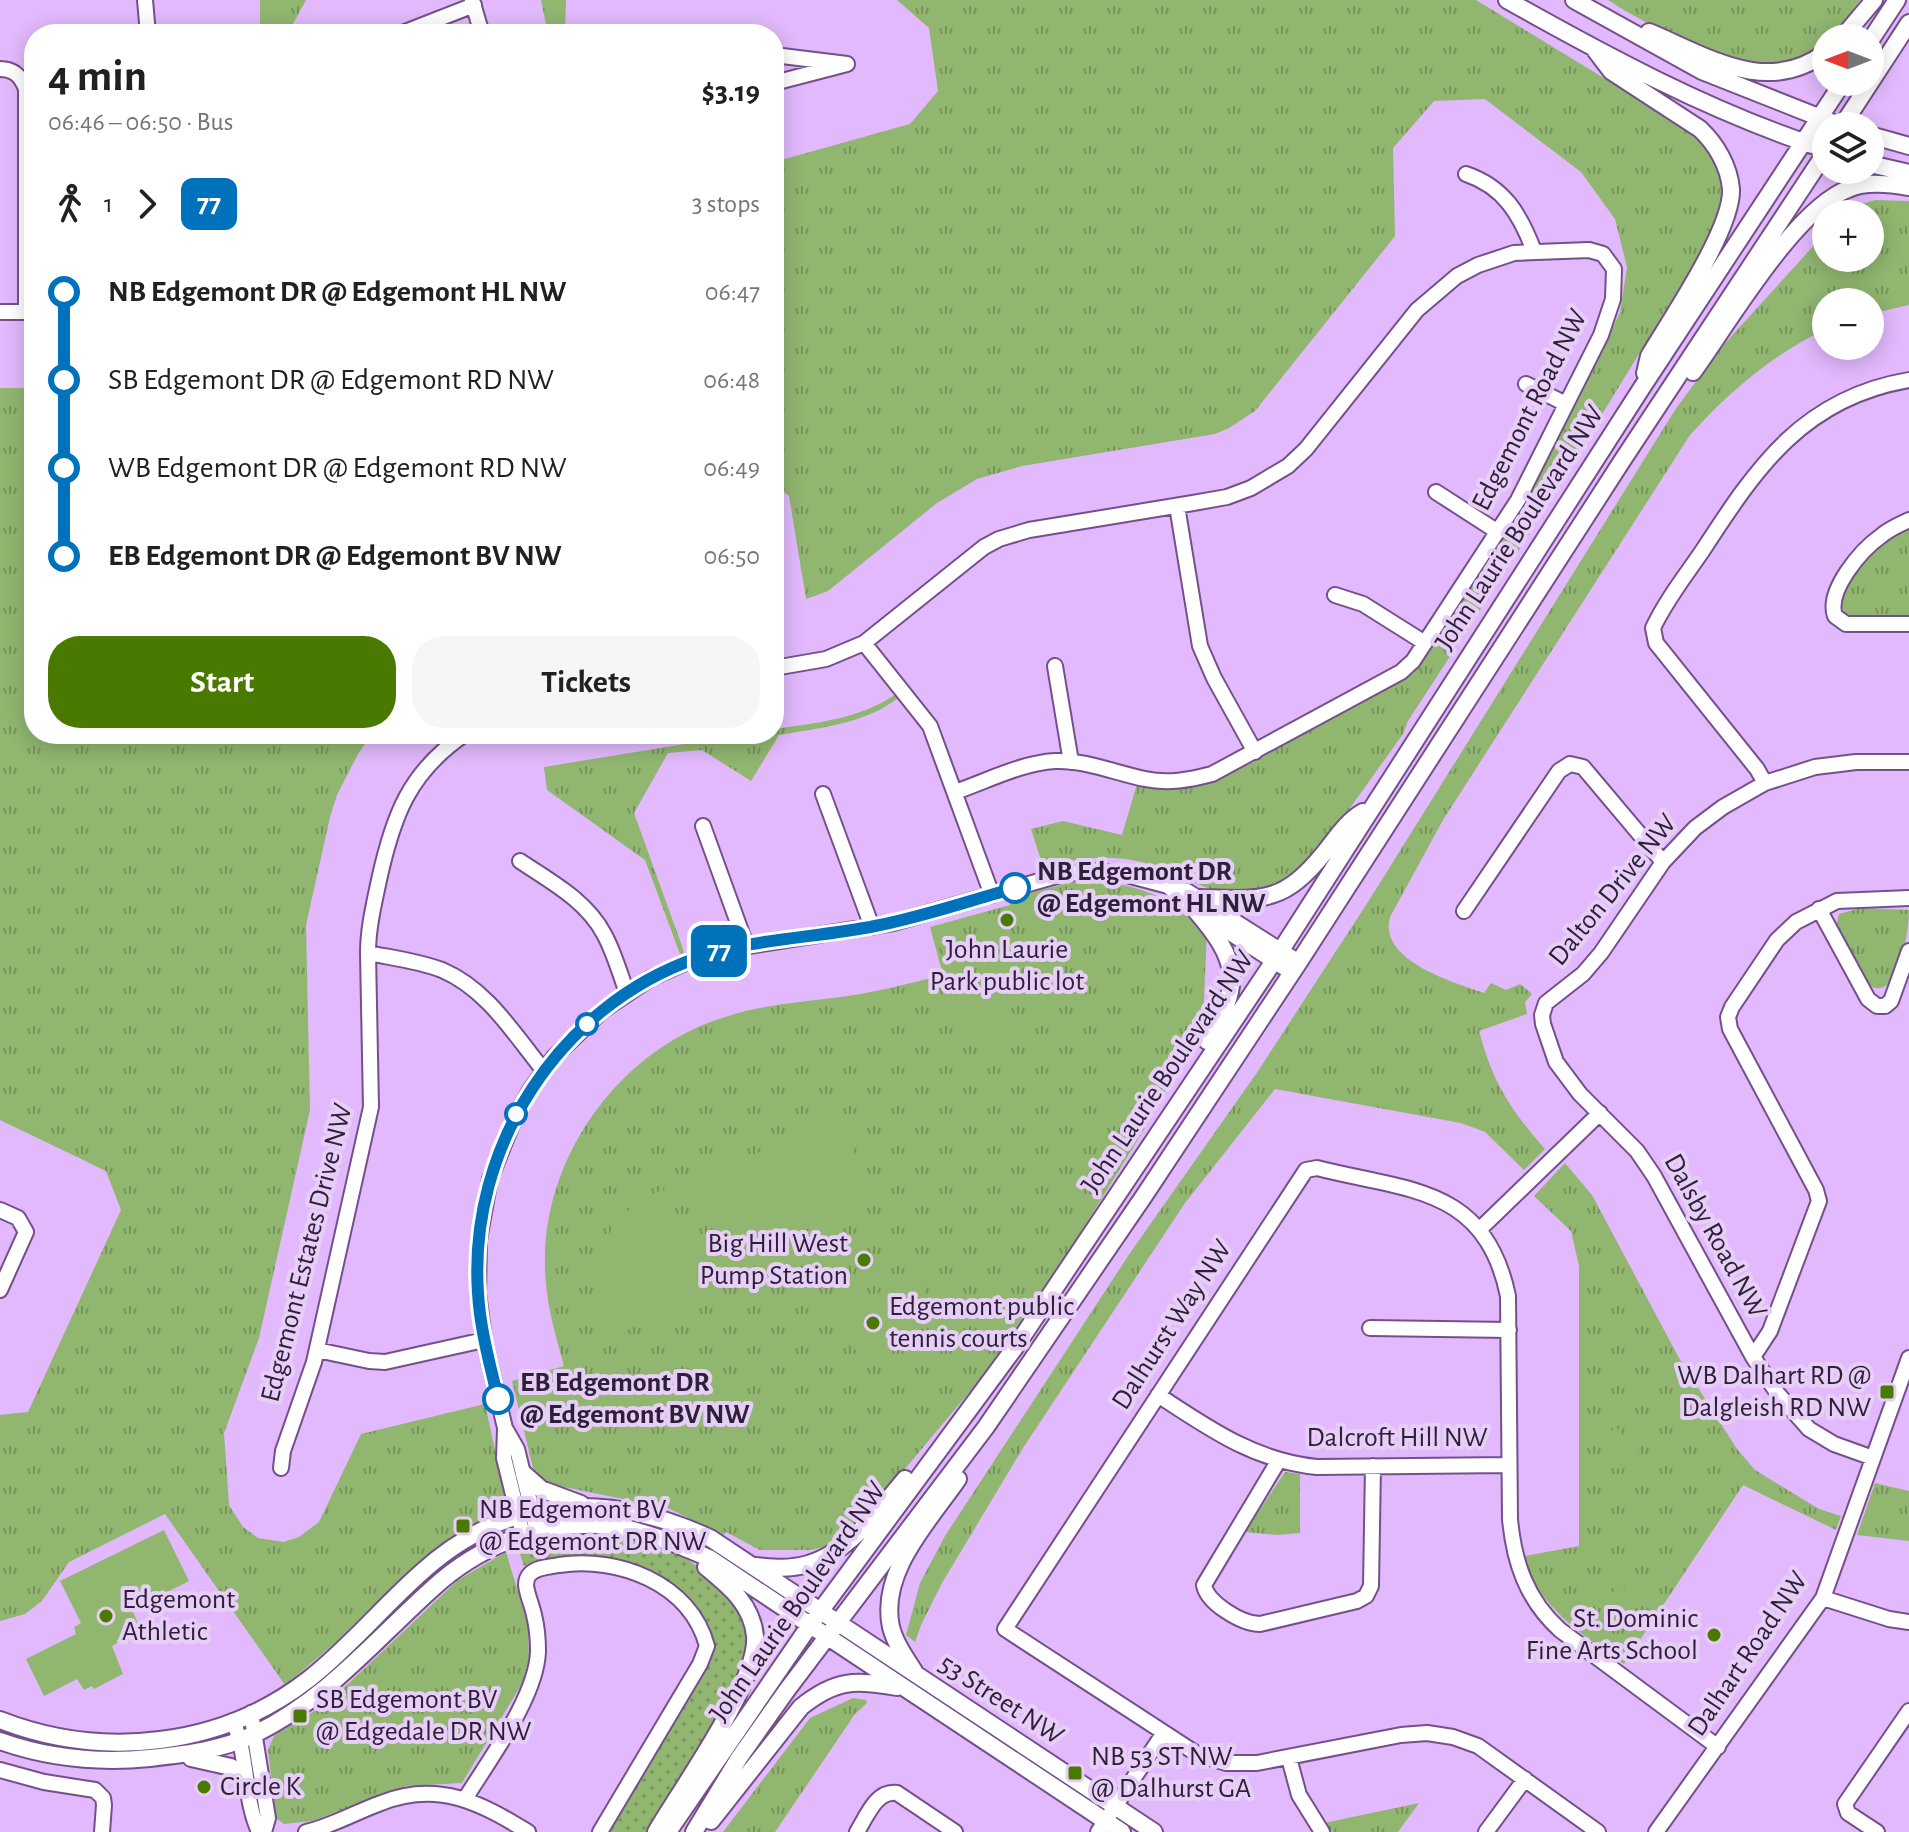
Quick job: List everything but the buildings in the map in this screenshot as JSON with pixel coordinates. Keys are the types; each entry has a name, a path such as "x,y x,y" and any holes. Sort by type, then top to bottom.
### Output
{"main road":[{"path":"1507,0 1595,50 1725,111 1812,146"},
{"path":"1574,0 1702,71 1812,115"},
{"path":"1854,24 1874,0"},
{"path":"1881,24 1897,0"},
{"path":"1600,15 1629,23 1745,71 1770,74 1788,72 1812,64"},
{"path":"1850,112 1909,23"},
{"path":"1595,50 1611,71 1700,129 1718,152 1730,183 1725,220 1649,356 1641,389"},
{"name":"John Laurie Boulevard NW","path":"668,1832 810,1625 1016,1346 1277,956 1641,389 1812,130"},
{"path":"1884,139 1909,146"},
{"path":"1884,167 1909,173"},
{"name":"John Laurie Boulevard NW","path":"694,1832 739,1758 826,1636 986,1427 1295,968 1812,172"},
{"path":"1622,461 1640,444 1769,264 1810,214 1827,200 1853,187 1874,184 1909,187"},
{"path":"1188,1087 1195,1060 1217,1024 1231,989 1232,975 1226,949 1198,904 1253,900 1280,893 1312,868 1352,818 1371,807"},
{"path":"752,1565 802,1566 827,1557 848,1542 908,1476 1003,1356 1016,1346"},
{"path":"917,1675 891,1628 892,1585 909,1550 968,1465 986,1427"},
{"path":"524,1474 541,1489 586,1506"},
{"path":"0,1720 64,1738 120,1743 167,1739 233,1721 289,1693 330,1662 445,1552 485,1527 525,1514 586,1506"},
{"name":"53 Street NW","path":"586,1506 637,1511 710,1538 1154,1832"},
{"path":"174,1757 248,1737 292,1713 335,1682 454,1570 483,1552 530,1533 575,1526 627,1529 680,1546 734,1590 743,1602 755,1634 749,1674 656,1832"},
{"name":"53 Street NW","path":"680,1546 709,1558 810,1625 1101,1826 1122,1832"},
{"path":"703,1832 801,1707 816,1695 844,1682 902,1688"},
{"path":"0,1741 74,1758 174,1757 224,1763 238,1773 248,1787"}],"street":[{"path":"145,0 147,24"},
{"path":"423,24 473,2 479,24"},
{"path":"784,56 847,64 784,80"},
{"path":"0,69 14,72 24,84"},
{"path":"1466,174 1490,184 1509,201 1534,251"},
{"name":"Edgemont Road NW","path":"784,666 826,659 864,643 975,554 999,539 1029,530 1227,497 1251,488 1288,466 1306,449 1431,296 1478,265 1514,253 1534,251 1597,251 1609,259 1614,269 1613,299 1606,323 1518,500 1413,661 1401,672 1212,774 1175,782 1148,780 1054,761 1030,765 955,792"},
{"path":"0,312 24,312"},
{"path":"1765,783 1656,643 1653,628 1741,491 1785,440 1811,420 1856,396 1909,380"},
{"path":"1526,384 1566,404"},
{"path":"1436,492 1498,532"},
{"path":"1177,506 1204,658 1255,752"},
{"path":"1909,520 1879,537 1858,559 1848,571 1832,604 1835,616 1846,624 1909,624"},
{"path":"1335,595 1363,604 1425,643"},
{"path":"864,643 930,726 992,895"},
{"path":"1055,666 1071,762"},
{"path":"453,744 428,765 401,803 381,871 369,929 368,953 430,966 467,984 488,1001 544,1071"},
{"name":"Dalton Drive NW","path":"1543,1010 1551,999 1583,974 1601,953 1663,862 1710,816 1765,783 1835,764 1909,762"},
{"path":"1464,911 1559,771 1570,764 1583,767 1663,862"},
{"path":"823,794 872,927"},
{"path":"703,826 746,945"},
{"path":"520,861 579,901 593,917 604,933 627,993"},
{"path":"530,1533 504,1458 505,1428 484,1340 477,1280 484,1202 508,1130 544,1071 589,1022 627,993 686,962 746,945 872,927 1060,875 1090,871 1119,873 1187,891 1198,904 1295,968"},
{"path":"1753,1357 1770,1331 1819,1206 1818,1195 1730,1029 1728,1017 1777,940 1796,922 1837,901 1909,898"},
{"path":"1819,909 1874,1005 1885,1006 1893,998 1909,951"},
{"name":"Edgemont Estates Drive NW","path":"281,1468 283,1451 317,1350 371,1107 368,953"},
{"name":"Dalsby Road NW","path":"1543,1010 1543,1024 1556,1062 1580,1094 1637,1151 1654,1176 1753,1357 1778,1394 1809,1429 1834,1444 1873,1458"},
{"path":"1480,1229 1600,1113"},
{"name":"Dalhurst Way NW","path":"1598,1832 1478,1746 1453,1737 1427,1733 1401,1735 1247,1764 1226,1763 1197,1754 1005,1629 1306,1170 1317,1168 1420,1190 1446,1203 1480,1229 1505,1283 1509,1330 1512,1543 1524,1583 1538,1607 1569,1637 1718,1747"},
{"path":"0,1210 18,1218 26,1232 0,1290"},
{"path":"1370,1328 1509,1330"},
{"path":"317,1350 385,1362 484,1340"},
{"name":"Dalhart Road NW","path":"1656,1832 1823,1598 1909,1358"},
{"name":"Dalcroft Hill NW","path":"1158,1395 1238,1446 1279,1460 1317,1467 1509,1465"},
{"path":"505,1428 517,1449 524,1474 525,1514"},
{"path":"1279,1460 1204,1585 1208,1596 1251,1624 1360,1600 1369,1593 1373,1466"},
{"path":"465,1799 531,1685 538,1656 538,1637 526,1583 529,1574 541,1568 566,1564 587,1563 620,1568 648,1578 679,1598 700,1627 707,1646 700,1664 600,1832"},
{"path":"1823,1598 1889,1619 1909,1622"},
{"path":"1877,1832 1850,1815 1845,1804 1909,1711"},
{"path":"251,1713 248,1787 254,1820 262,1832"},
{"path":"233,1721 248,1737 268,1818 262,1832"},
{"path":"1101,1826 1163,1734"},
{"path":"1289,1758 1299,1795 1322,1832"},
{"path":"0,1770 44,1782 95,1790 103,1798 102,1832"},
{"path":"1486,1832 1525,1779"},
{"path":"857,1832 878,1799 892,1792 955,1832"},
{"path":"306,1832 384,1801 427,1793 465,1799 495,1812 528,1832"}],"green space":[{"path":"260,0 306,0 293,24 260,24"},
{"path":"541,0 566,0 565,24 546,24"},
{"path":"897,0 1476,0 1694,133 1716,166 1721,200 1716,228 1519,550 1408,721 1403,734 1312,861 1276,886 1249,893 1220,892 1149,864 1116,858 1080,859 1043,867 1031,829 1063,821 1122,835 1137,784 1168,788 1201,784 1248,765 1414,673 1523,506 1620,313 1627,267 1615,219 1581,172 1485,99 1434,101 1393,148 1395,236 1255,411 1215,434 1022,466 977,479 937,503 828,591 806,599 789,496 784,492 784,159 910,124 938,91 929,28"},
{"path":"1608,0 1860,0 1842,24 1812,24 1812,53 1797,61 1774,65 1725,56 1646,22"},
{"path":"1884,200 1909,201 1909,305 1884,311 1884,288 1812,288 1812,336 1753,375 1690,435 1443,820 1390,917 1389,932 1395,946 1421,967 1484,993 1491,983 1506,990 1520,984 1532,994 1525,1002 1527,1014 1479,1031 1490,1066 1504,1094 1545,1149 1524,1170 1485,1132 1461,1123 1275,1089 1185,1203 1023,1448 942,1583 915,1642 906,1635 920,1583 945,1536 1130,1253 1256,1074 1368,902 1675,410 1719,350 1812,247 1812,272 1884,272"},
{"path":"0,388 24,388 24,744 365,744 337,795 306,925 310,1110 259,1338 224,1433 229,1505 243,1527 258,1538 283,1542 299,1537 319,1522 361,1434 485,1404 505,1496 499,1510 460,1531 426,1557 347,1633 285,1685 165,1514 69,1562 42,1601 25,1614 0,1621 0,1415 28,1412 121,1210 106,1171 0,1120"},
{"path":"1909,528 1909,618 1852,618 1845,615 1840,602 1859,568 1887,541"},
{"path":"896,694 899,697 857,719 784,734 784,728 853,714"},
{"path":"685,744 774,744 751,781 702,750 668,753 634,813 684,953 680,954 645,860 547,790 544,767"},
{"path":"1090,881 1123,885 1153,894 1181,909 1207,930 1203,1023 1150,1120 1076,1240 982,1377 862,1520 834,1544 811,1550 760,1550 668,1508 559,1486 541,1477 533,1468 512,1381 564,1366 546,1286 549,1219 559,1181 575,1144 596,1111 622,1080 652,1054 685,1033 737,1013 872,992 943,975 930,927 1010,905 1008,899 1068,883"},
{"path":"1861,908 1909,910 1900,963 1887,985 1878,988 1867,984 1836,926 1839,914"},
{"path":"995,985 1025,1032 991,1054 960,1007"},
{"path":"838,1117 875,1199 730,1263 694,1181"},
{"path":"1565,1163 1592,1195 1679,1358 1737,1449 1755,1470 1819,1509 1841,1516 1836,1530 1743,1485 1624,1664 1578,1631 1551,1605 1531,1574 1525,1556 1579,1546 1579,1266 1571,1231 1534,1196"},
{"path":"663,1189 709,1285 704,1297 609,1338 595,1302 596,1263 612,1228 637,1202"},
{"name":"Edgemont public tennis courts","path":"918,1276 938,1322 858,1356 839,1310"},
{"path":"1614,1429 1622,1429 1620,1437 1639,1445 1636,1459 1628,1467 1603,1465 1611,1439 1603,1435"},
{"path":"1285,1472 1300,1474 1300,1533 1277,1535 1245,1532"},
{"path":"1875,1483 1909,1491 1909,1541 1857,1535"},
{"name":"Edgemont Athletic","path":"164,1530 189,1581 132,1610 140,1628 112,1646 123,1674 94,1689 92,1686 84,1690 77,1679 44,1696 26,1659 76,1634 74,1627 81,1623 60,1581"},
{"path":"579,1532 648,1541 690,1561 719,1583 739,1608 749,1638 744,1675 651,1832 607,1832 710,1663 712,1639 685,1596 666,1580 645,1569 598,1559 549,1561 524,1566 517,1546 554,1534"},
{"path":"506,1552 528,1625 529,1658 523,1682 462,1783 406,1786 312,1821 284,1824 276,1818 268,1750 274,1736 329,1702 458,1580"},
{"path":"1618,1585 1633,1595 1617,1618 1602,1607"},
{"path":"853,1698 866,1700 867,1703 855,1714 775,1832 723,1832 810,1718"},
{"path":"1419,1803 1398,1832 1332,1832 1324,1823"}],"bus line":[{"name":"77","path":"498,1399 484,1340 478,1293 478,1254 484,1202 508,1130 544,1071 570,1040 627,993 651,978 696,958 746,945 893,923 1015,888"}],"place":[{"name":"NB Edgemont DR @ Edgemont HL NW","path":"1015,888"},
{"name":"John Laurie Park public lot","path":"1007,920"},
{"name":"Big Hill West Pump Station","path":"864,1260"},
{"name":"Edgemont public tennis courts","path":"873,1323"},
{"name":"WB Dalhart RD @ Dalgleish RD NW","path":"1887,1392"},
{"name":"EB Edgemont DR @ Edgemont BV NW","path":"498,1399"},
{"name":"NB Edgemont BV @ Edgemont DR NW","path":"463,1526"},
{"name":"Edgemont Athletic","path":"106,1616"},
{"name":"St. Dominic Fine Arts School","path":"1714,1635"},
{"name":"SB Edgemont BV @ Edgedale DR NW","path":"300,1716"},
{"name":"NB 53 ST NW @ Dalhurst GA","path":"1075,1773"},
{"name":"Circle K","path":"204,1787"}]}
